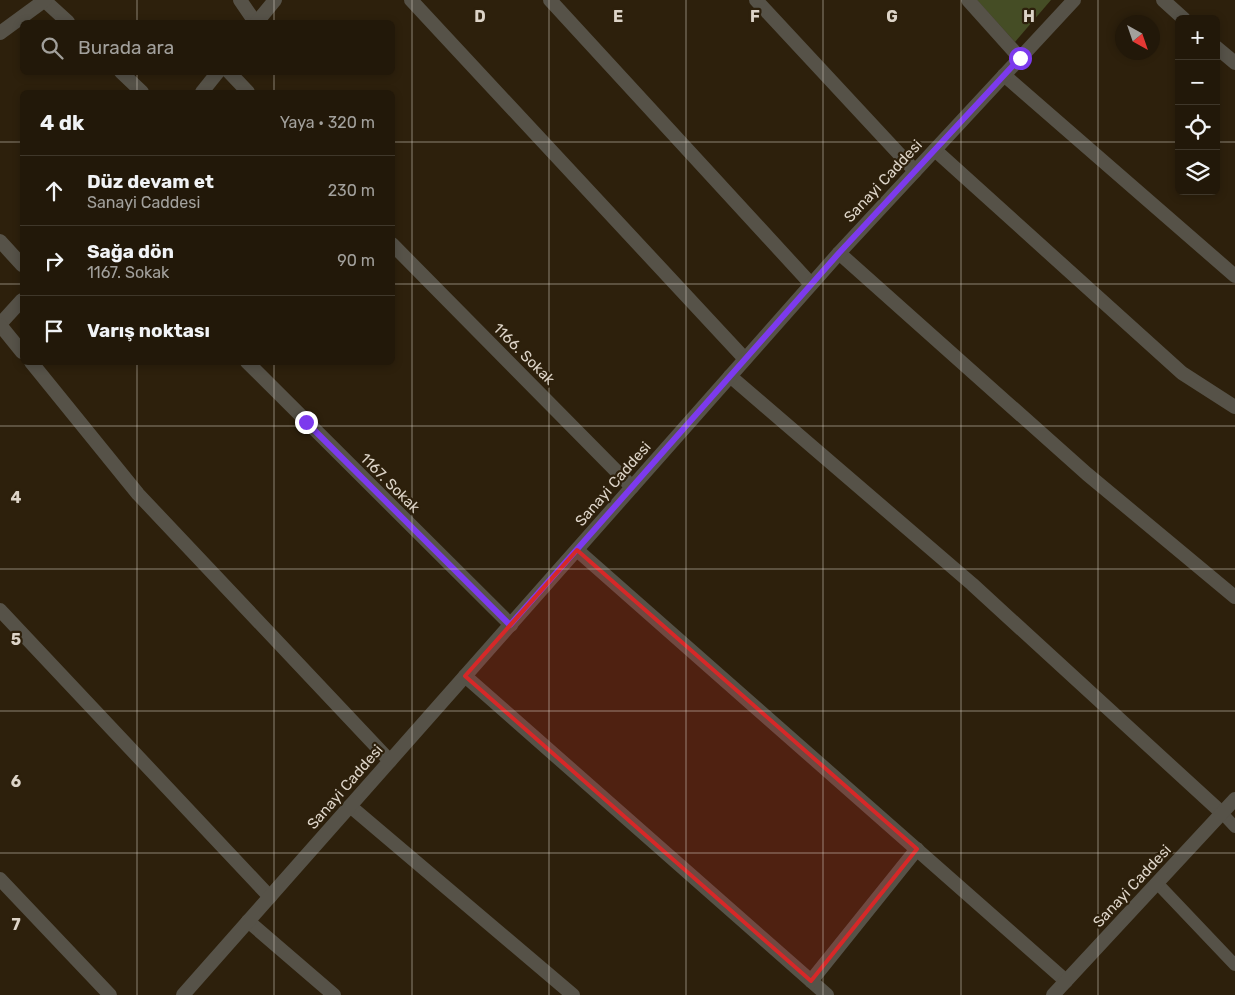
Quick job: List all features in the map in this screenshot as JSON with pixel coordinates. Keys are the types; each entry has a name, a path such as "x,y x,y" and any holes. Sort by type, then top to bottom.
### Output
{"street":[{"path":"0,33 44,0 66,20"},
{"path":"240,0 255,20"},
{"path":"258,20 275,0"},
{"path":"411,0 745,360"},
{"path":"550,0 811,284"},
{"path":"756,0 915,171"},
{"path":"968,0 1020,58"},
{"name":"Sanayi Caddesi","path":"183,995 811,284 1074,0"},
{"path":"1163,0 1180,15"},
{"path":"1220,50 1235,63"},
{"path":"123,75 140,90"},
{"path":"204,90 216,75"},
{"path":"232,75 246,90"},
{"path":"1004,75 1235,276"},
{"path":"935,150 1182,373 1235,407"},
{"path":"0,242 20,263"},
{"name":"1166. Sokak","path":"395,247 632,488"},
{"path":"839,253 1087,474 1235,597"},
{"path":"20,302 0,324 20,349"},
{"path":"33,365 138,494 390,761"},
{"name":"1167. Sokak","path":"250,365 510,625"},
{"path":"730,376 972,584 1222,813"},
{"path":"577,550 1066,980"},
{"path":"0,610 270,897"},
{"path":"465,676 827,995"},
{"name":"Sanayi Caddesi","path":"1053,995 1235,799"},
{"path":"350,806 573,995"},
{"path":"811,981 917,850"},
{"path":"0,879 110,995"},
{"path":"248,921 334,995"}],"lane":[{"path":"1222,813 1235,827"},
{"path":"1157,883 1235,965"}],"highlighted area":[{"path":"577,550 917,849 811,981 465,676"}],"green space":[{"path":"977,0 1051,0 1015,42"}],"route":[{"path":"306,422 510,625 839,253 1020,58"}]}
